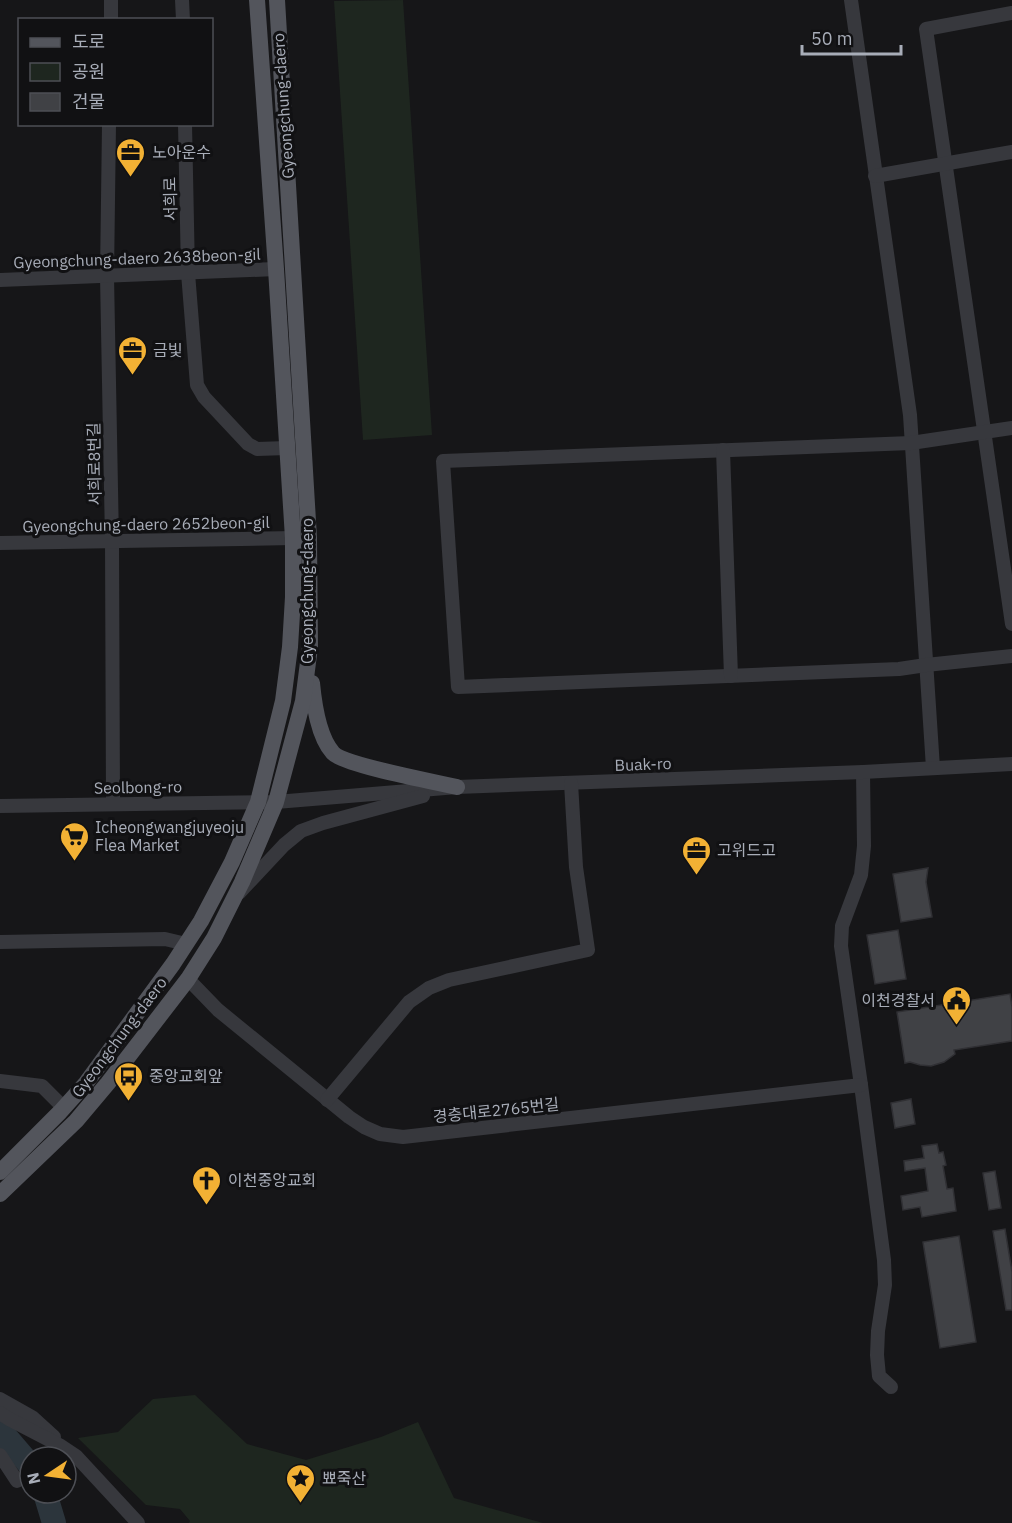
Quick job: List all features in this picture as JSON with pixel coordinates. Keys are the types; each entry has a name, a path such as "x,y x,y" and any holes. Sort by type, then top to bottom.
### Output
{"main road":[{"name":"Gyeongchung-daero","path":"0,1172 86,1083 186,944 217,892 258,802 283,701 290,647 293,538 257,0"},
{"name":"Gyeongchung-daero","path":"0,1194 76,1121 108,1083 188,979 214,938 242,882 276,802 303,701 310,647 308,526 277,0"},
{"path":"310,647 314,703 323,736 334,754 352,763 457,787"}],"street":[{"path":"111,0 111,18"},
{"path":"182,0 183,18"},
{"path":"851,0 910,415 933,768"},
{"path":"1012,14 926,28 1012,624"},
{"name":"서희로8번길","path":"109,126 107,276 112,542 113,804"},
{"name":"서희로","path":"185,126 188,273 196,380 200,391 248,444 257,448 287,448"},
{"path":"875,176 1012,152"},
{"name":"Gyeongchung-daero 2638beon-gil","path":"0,280 276,269"},
{"path":"1012,428 911,443 443,461 458,687 899,669 1012,656"},
{"path":"723,450 731,676"},
{"name":"Gyeongchung-daero 2652beon-gil","path":"0,543 293,538"},
{"name":"Buak-ro","path":"276,802 457,787 863,772 1012,764"},
{"path":"863,772 864,846 861,875 842,926 841,946 884,1260 885,1285 878,1331 879,1376 891,1388"},
{"path":"327,1100 410,1002 429,988 449,980 588,950 576,867 571,783"},
{"path":"234,899 284,845 301,831 457,787"},
{"name":"Seolbong-ro","path":"0,806 276,802"},
{"path":"0,942 165,939 186,944"},
{"name":"경충대로2765번길","path":"188,979 218,1010 327,1100 364,1127 380,1134 403,1137 861,1085"},
{"path":"0,1081 42,1086 64,1108"},
{"path":"0,1399 32,1417 64,1445"},
{"path":"0,1413 59,1445"},
{"path":"0,1455 17,1481"},
{"path":"78,1458 138,1523"}],"green space":[{"path":"403,0 432,435 363,440 334,1"},
{"path":"195,1395 247,1444 306,1460 381,1437 418,1422 454,1498 543,1523 189,1523 190,1521 180,1509 146,1505 78,1438 118,1432 153,1399"}],"building":[{"path":"928,868 926,882 932,917 901,922 893,874"},
{"path":"898,930 906,979 875,984 867,935"},
{"name":"이천경찰서","path":"1010,994 1012,1041 954,1050 955,1054 944,1062 931,1066 905,1063 897,1012"},
{"path":"911,1099 915,1124 895,1128 891,1103"},
{"path":"937,1144 939,1153 943,1152 947,1189 953,1188 956,1211 922,1217 920,1207 903,1210 901,1196 928,1191 925,1168 905,1171 904,1161 924,1158 922,1146"},
{"path":"995,1171 1001,1208 989,1210 983,1173"},
{"path":"1005,1229 1012,1272 1012,1310 1006,1310 993,1231"},
{"path":"959,1236 976,1342 940,1348 923,1242"}],"waterway":[{"path":"0,1430 18,1451"},
{"path":"49,1505 54,1523"}],"place":[{"name":"노아운수","path":"131,178"},
{"name":"금빛","path":"132,376"},
{"name":"Icheongwangjuyeoju Flea Market","path":"74,862"},
{"name":"고위드고","path":"696,876"},
{"name":"이천경찰서","path":"956,1026"},
{"name":"중앙교회앞","path":"128,1102"},
{"name":"이천중앙교회","path":"207,1206"},
{"name":"뾰죽산","path":"301,1504"}]}
